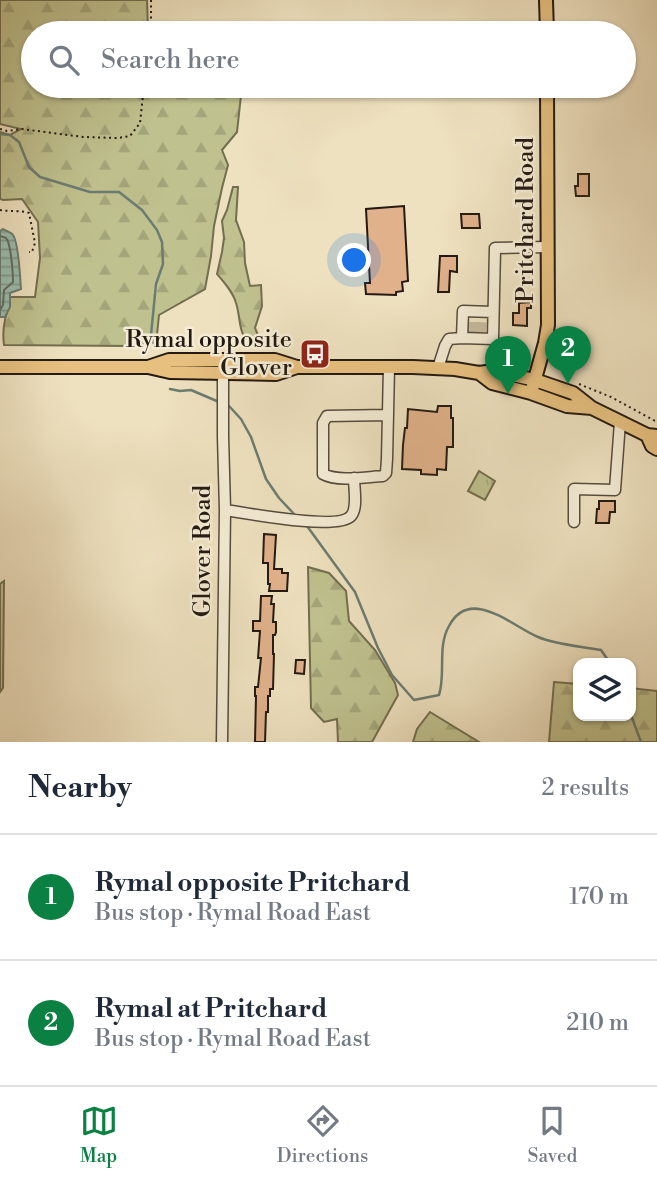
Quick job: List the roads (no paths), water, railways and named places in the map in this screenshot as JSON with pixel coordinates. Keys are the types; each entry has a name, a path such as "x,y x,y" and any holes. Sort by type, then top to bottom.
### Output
{"main road":[{"path":"546,0 547,21"},
{"name":"Pritchard Road","path":"531,393 548,325 547,98"},
{"path":"0,367 148,367 169,360 223,367 275,360 298,367 438,368 479,373 494,371 535,380 573,393 592,408 652,435 652,446 657,449"},
{"path":"479,373 492,383 567,406 592,408"}],"street":[{"path":"438,368 449,340 474,336 493,339 480,314 495,248 547,247"},
{"path":"474,336 463,311 480,314"},
{"name":"Glover Road","path":"222,742 225,510 223,367"},
{"path":"388,415 327,416 323,423 323,474 327,477 354,478 383,476 386,473 390,367"},
{"path":"574,522 573,489 615,490 620,422"},
{"path":"225,510 291,520 342,522 350,517 354,508 354,478"}],"water":[{"path":"3,229 15,239 21,289 10,293 10,307 5,317 0,317 0,231"}],"waterway":[{"path":"0,134 10,135 19,142 29,167 40,177 90,192 119,192 142,210 157,230 162,242 163,264 156,284 151,335 155,347"},
{"path":"170,389 191,390 219,402"},
{"path":"229,406 241,419 251,437 266,479 295,515"},
{"path":"307,526 355,592 392,675 414,700 439,695 445,634 458,615 468,609 492,612 545,640 601,650 607,658"},
{"path":"633,721 641,742"}],"tunnel":[{"path":"473,318 473,332"},
{"path":"481,332 482,318"}],"place":[{"name":"Rymal opposite Glover","path":"315,354"},
{"name":"Rymal at Pritchard","path":"568,384"},
{"name":"Rymal opposite Pritchard","path":"508,394"}]}
